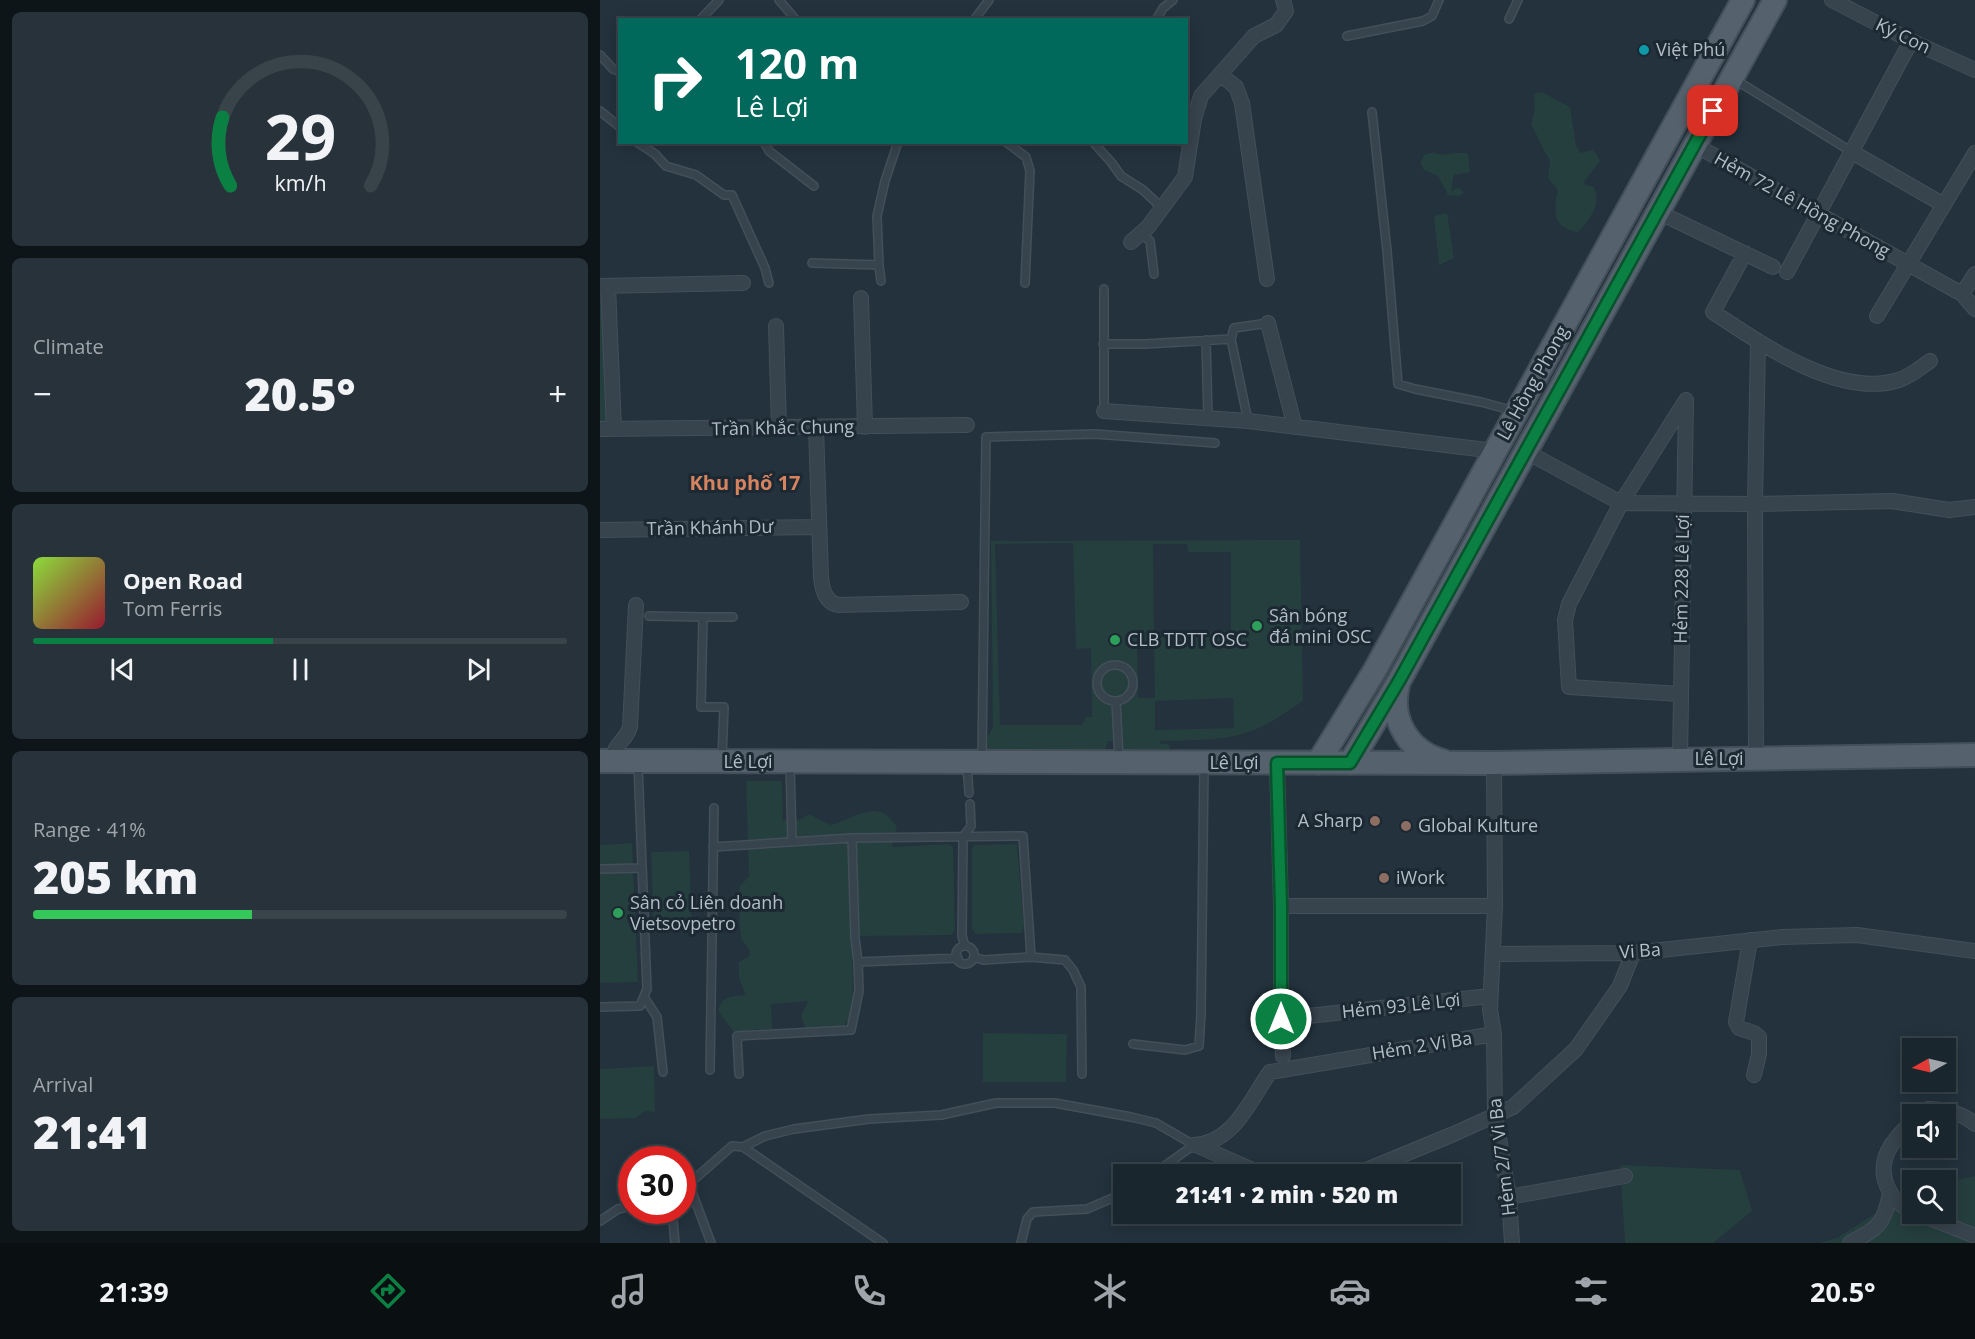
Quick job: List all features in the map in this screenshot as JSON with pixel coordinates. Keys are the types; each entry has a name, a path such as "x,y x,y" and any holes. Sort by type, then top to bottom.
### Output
{"main road":[{"name":"Lê Hồng Phong","path":"1318,763 1360,695 1743,0"},
{"name":"Lê Hồng Phong","path":"1350,763 1399,681 1775,0"},
{"path":"1640,186 1661,205"},
{"path":"1498,445 1526,451"},
{"path":"1399,681 1395,706 1404,734 1425,753 1454,763"},
{"path":"1360,695 1381,711"},
{"name":"Lê Lợi","path":"606,762 1494,763 1975,754"}],"street":[{"path":"1136,238 1148,227 1185,177 1194,119 1202,96 1254,36 1276,25 1286,10 1283,0"},
{"name":"Ký Con","path":"1832,0 1911,41 1975,70"},
{"path":"1787,272 1911,41"},
{"path":"1221,75 1236,87 1242,103 1267,279"},
{"name":"Hẻm 72 Lê Hồng Phong","path":"1695,145 1962,294"},
{"path":"1852,152 1944,205"},
{"path":"1877,316 1975,153"},
{"path":"1661,205 1745,254 1773,267"},
{"path":"1745,254 1713,312 1758,342 1798,364 1830,377 1864,382 1892,382 1902,379 1917,371 1930,360"},
{"path":"1975,274 1962,294 1975,309"},
{"path":"607,429 604,286 743,283"},
{"path":"861,298 865,427"},
{"path":"1268,323 1295,427"},
{"path":"776,326 779,428"},
{"path":"1756,759 1755,504 1758,342"},
{"name":"Hẻm 228 Lê Lợi","path":"1621,503 1686,400 1680,759"},
{"path":"1104,411 1248,421 1498,445"},
{"name":"Trần Khắc Chung","path":"607,429 967,425"},
{"path":"816,428 821,586 832,604 961,602"},
{"path":"1526,451 1621,503 1755,504 1892,501 1949,510 1975,507"},
{"path":"1621,503 1569,604 1565,620 1569,687 1680,693"},
{"name":"Trần Khánh Dư","path":"600,530 819,527"},
{"path":"606,762 613,750 627,735 630,727 636,605"},
{"path":"1277,763 1283,1056"},
{"path":"1494,763 1494,954"},
{"path":"1281,906 1495,906"},
{"name":"Vi Ba","path":"1494,954 1633,953 1782,937 1857,935 1975,951"},
{"path":"1750,940 1736,1022 1739,1028 1759,1037 1759,1054 1754,1075"},
{"path":"1379,1164 1513,1107 1576,1049 1620,986 1633,953"},
{"name":"Hẻm 2 Vi Ba","path":"1194,1145 1207,1144 1235,1126 1270,1072 1494,1034 1490,996 1494,954"},
{"name":"Hẻm 93 Lê Lợi","path":"1281,1019 1490,996"},
{"name":"Hẻm 2/7 Vi Ba","path":"1494,1034 1495,1115 1509,1197 1512,1243"},
{"path":"1956,1113 1975,1124"},
{"path":"1902,1131 1883,1161 1882,1176 1890,1193 1902,1206"},
{"path":"1194,1145 1239,1164"},
{"path":"1509,1197 1625,1176"},
{"path":"1850,1243 1880,1225 1886,1215 1890,1193"},
{"path":"1945,1224 1975,1236"}],"lane":[{"path":"702,18 718,0"},
{"path":"976,18 989,0"},
{"path":"1157,18 1163,8 1173,0"},
{"path":"1347,36 1424,21 1432,16 1439,0"},
{"path":"1509,19 1518,0"},
{"path":"783,2 795,18"},
{"path":"600,55 618,71"},
{"path":"1732,78 1852,152"},
{"path":"600,111 618,125"},
{"path":"1372,112 1398,383 1516,412"},
{"path":"640,144 655,154 666,166 696,175 724,195 732,195 765,268 769,283"},
{"path":"765,144 770,151 814,186"},
{"path":"881,281 877,216 897,144"},
{"path":"1009,144 1026,157 1030,171 1025,283"},
{"path":"1095,144 1112,162 1121,176 1143,190 1161,207"},
{"path":"1136,238 1150,242 1154,274"},
{"path":"812,263 879,265"},
{"path":"1104,289 1104,411"},
{"path":"1248,421 1231,339 1234,328 1268,323"},
{"path":"1103,344 1231,339"},
{"path":"1206,340 1208,419"},
{"path":"969,793 975,761 986,437 1095,434 1215,443"},
{"path":"649,616 734,617"},
{"path":"703,617 701,707 724,707 722,762"},
{"path":"1111,665 1123,667 1131,676 1132,681 1130,692 1126,697 1116,701 1100,694 1097,682 1101,671 1111,665"},
{"path":"1116,701 1119,761"},
{"path":"600,1007 640,1006 647,989 638,762"},
{"path":"790,762 792,842"},
{"path":"1133,1044 1185,1050 1199,1046 1204,763"},
{"path":"965,946 962,936 963,837 971,826 970,804"},
{"path":"710,1070 714,808"},
{"path":"713,846 852,838 1023,836 1031,957"},
{"path":"739,1074 737,1036 850,1030 859,991 852,838"},
{"path":"600,869 642,868"},
{"path":"965,946 972,949 974,957"},
{"path":"965,946 958,950 958,958 962,963 968,963 974,957"},
{"path":"974,957 982,960 1031,957 1065,960 1081,987 1082,1074"},
{"path":"858,962 958,958"},
{"path":"644,997 657,1017 663,1072"},
{"path":"744,1147 765,1137 795,1129 869,1119 941,1115 996,1103 1055,1103 1156,1122 1194,1145 1167,1164"},
{"path":"696,1178 732,1146 744,1147 883,1243"},
{"path":"1021,1243 1027,1220 1033,1212 1087,1209 1113,1198"},
{"path":"696,1203 711,1243"},
{"path":"600,1221 618,1209"},
{"path":"673,1224 675,1243"}],"green space":[{"path":"1542,92 1570,107 1576,145 1580,153 1592,150 1600,161 1584,182 1594,187 1596,206 1578,232 1563,227 1556,217 1555,205 1558,190 1548,178 1550,160 1531,125 1535,108 1534,94"},
{"path":"1433,152 1468,154 1470,172 1454,175 1451,191 1458,188 1463,191 1463,194 1448,195 1438,176 1424,170 1420,163 1424,155"},
{"path":"1447,213 1454,258 1439,265 1434,216"},
{"path":"600,298 602,298 608,422 600,422"},
{"path":"1300,540 1303,701 1270,722 1247,733 1210,739 1160,741 1161,744 1165,743 1170,746 1169,753 1115,753 1112,741 1108,741 1100,766 976,757 993,727 991,541","holes":["1073,543 1076,649 1091,648 1092,717 1086,717 1082,725 1000,725 995,544","1153,544 1187,544 1188,552 1231,552 1231,631 1154,633","1154,641 1155,698 1138,698 1137,642","1233,698 1234,728 1155,730 1155,701"]},
{"path":"746,781 782,781 783,821 791,814 799,820 809,814 831,825 858,814 874,811 890,818 897,827 892,847 948,844 953,847 955,930 951,935 859,936 851,875 853,992 862,1002 860,1013 848,1020 840,1034 819,1035 806,1030 801,1016 808,1001 771,1004 772,1029 755,1029 752,1033 735,1034 718,1011 725,1000 746,995 739,978 739,962 750,956 749,949 741,939 738,898 740,886 749,876"},
{"name":"Sân cỏ Liên doanh Vietsovpetro","path":"632,843 638,982 600,983 600,845"},
{"path":"1017,844 1024,927 1021,933 976,934 972,929 972,848 975,845"},
{"path":"689,851 692,931 654,933 651,852"},
{"path":"983,1033 1067,1034 1066,1082 983,1082"},
{"path":"654,1066 655,1112 645,1111 636,1118 600,1119 600,1069"},
{"path":"1620,1165 1740,1170 1752,1211 1713,1243 1625,1243"},
{"path":"1975,1176 1975,1243 1819,1243 1837,1238 1902,1196 1902,1224 1956,1224 1956,1180"}],"place":[{"name":"Việt Phú","path":"1644,50"},
{"name":"Sân bóng đá mini OSC","path":"1257,626"},
{"name":"CLB TDTT OSC","path":"1115,640"},
{"name":"A Sharp","path":"1375,821"},
{"name":"Global Kulture","path":"1406,826"},
{"name":"iWork","path":"1384,878"},
{"name":"Sân cỏ Liên doanh Vietsovpetro","path":"618,913"}],"district":[{"name":"Khu phố 17","path":"745,483"}],"route":[{"path":"1281,1019 1277,763 1350,763 1399,681 1713,111"}]}
